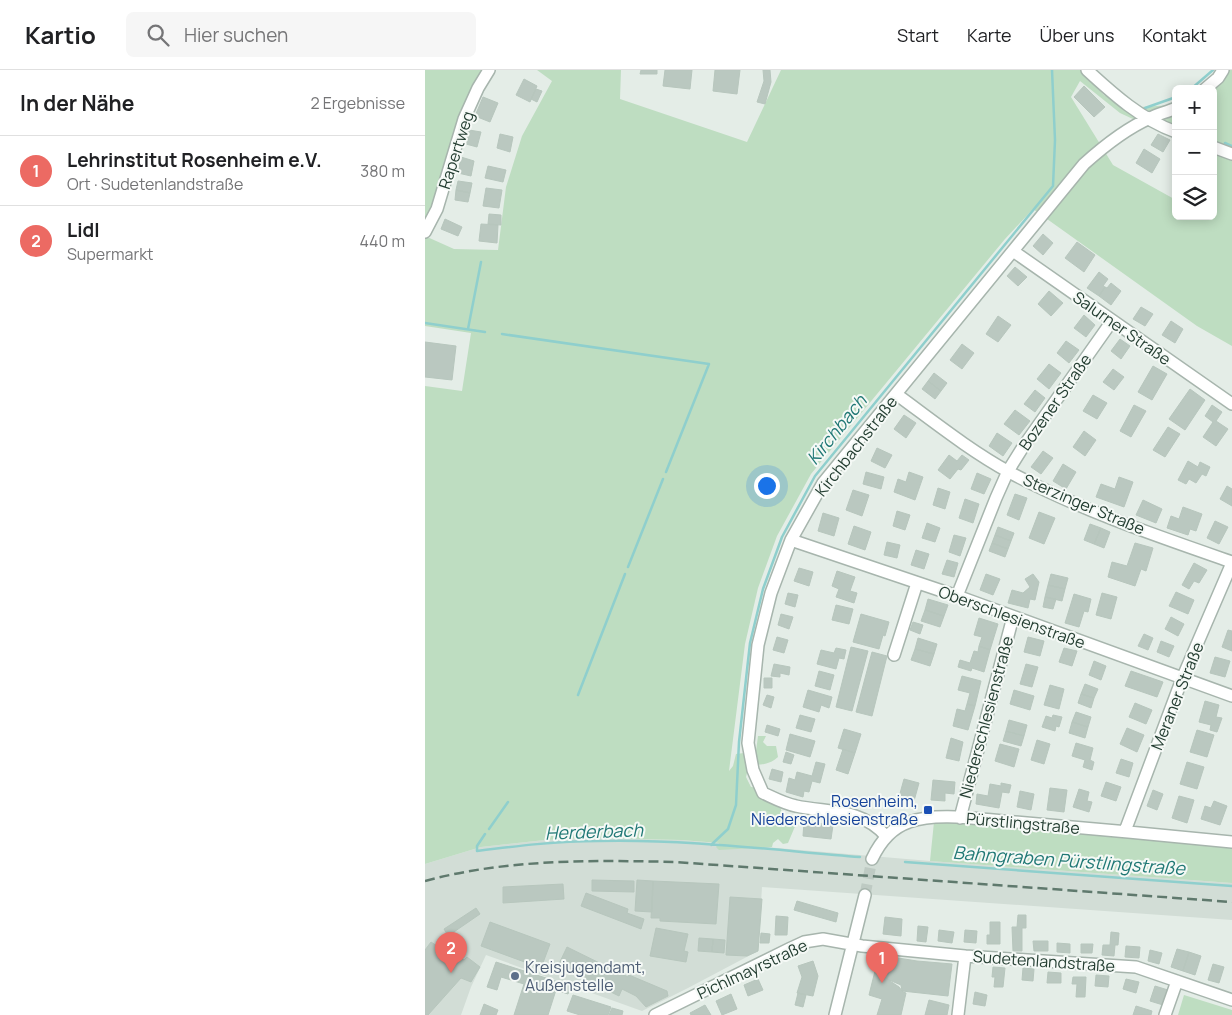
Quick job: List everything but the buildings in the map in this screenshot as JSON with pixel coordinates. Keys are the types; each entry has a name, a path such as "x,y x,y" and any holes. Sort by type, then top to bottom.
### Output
{"street":[{"name":"Rapertweg","path":"425,232 438,207 464,119 478,88 489,70"},
{"path":"1087,70 1108,90 1148,119 1172,130"},
{"path":"1210,85 1218,78 1223,70"},
{"name":"Kirchbachstraße","path":"886,836 871,823 859,816 793,806 763,793 753,770 748,743 758,645 771,593 791,540 823,483 1085,164 1105,146 1148,119 1172,110"},
{"path":"1217,148 1232,154"},
{"name":"Salurner Straße","path":"1013,251 1232,404"},
{"name":"Bozener Straße","path":"957,596 1008,471 1112,321"},
{"name":"Sterzinger Straße","path":"896,394 1008,471 1083,507 1232,562"},
{"name":"Oberschlesienstraße","path":"791,540 957,596 1232,696"},
{"name":"Meraner Straße","path":"1125,831 1182,679 1232,562"},
{"path":"893,655 917,583"},
{"name":"Niederschlesienstraße","path":"960,818 1013,617"},
{"name":"Pürstlingstraße","path":"886,836 897,827 920,819 960,818 1125,831 1232,842"},
{"path":"872,859 886,836"},
{"path":"835,1015 865,895"},
{"name":"Pichlmayrstraße","path":"655,1015 804,942 823,939 852,944"},
{"name":"Sudetenlandstraße","path":"852,944 965,956 1136,967 1232,1000"},
{"path":"958,1015 965,956"},
{"path":"1165,1015 1177,981"}],"shaded area":[{"path":"596,838 681,840 930,861 1232,883 1232,920 762,887 758,951 642,1011 486,955 471,987 461,1015 425,1015 425,864 481,847 545,840"}],"green space":[{"path":"425,70 487,70 425,236"},
{"path":"537,70 621,70 620,99 747,142 781,70 1080,70 1104,95 1126,108 1172,105 1172,137 1120,113 1080,81 1071,97 1113,165 1172,198 1172,220 1217,220 1217,85 1203,85 1218,70 1232,70 1232,346 1197,326 1033,209 1005,239 811,474 777,536 758,588 745,644 729,771 733,766 736,754 744,753 755,759 758,736 766,736 763,742 767,746 776,746 778,757 761,765 749,765 746,777 751,787 766,788 776,793 783,816 791,815 796,824 788,843 783,844 778,839 773,843 772,847 719,850 716,847 719,843 681,840 596,838 545,840 481,847 425,864 425,386 462,391 471,333 425,326 425,236 454,249 498,250 506,187 522,136 552,81"},
{"path":"934,822 959,822 1232,846 1232,883 930,861"},
{"path":"1184,995 1232,1010 1232,1015 1178,1015"}],"waterway":[{"name":"Kirchbach","path":"711,845 728,829 736,805 739,742 750,643 763,589 782,537 815,476 1053,186 1055,140 1052,70"},
{"path":"1196,85 1213,70"},
{"path":"1145,108 1172,98"},
{"path":"1225,143 1232,146"},
{"path":"468,329 481,262"},
{"path":"425,323 485,332"},
{"path":"502,334 709,364 666,472"},
{"path":"628,567 663,479"},
{"path":"578,695 625,574"},
{"path":"489,829 508,802"},
{"name":"Herderbach","path":"485,834 477,846 477,851 552,843 631,841 729,846 860,857"},
{"name":"Bahngraben Pürstlingstraße","path":"905,862 1232,886"}],"tunnel":[{"path":"865,895 872,859"}],"railway":[{"path":"425,881 487,868 549,862 675,862 1232,902"}],"place":[{"name":"Rosenheim, Niederschlesienstraße","path":"928,810"},
{"name":"Lidl","path":"451,973"},
{"name":"Kreisjugendamt, Außenstelle","path":"515,976"},
{"name":"Lehrinstitut Rosenheim e.V.","path":"882,983"}]}
